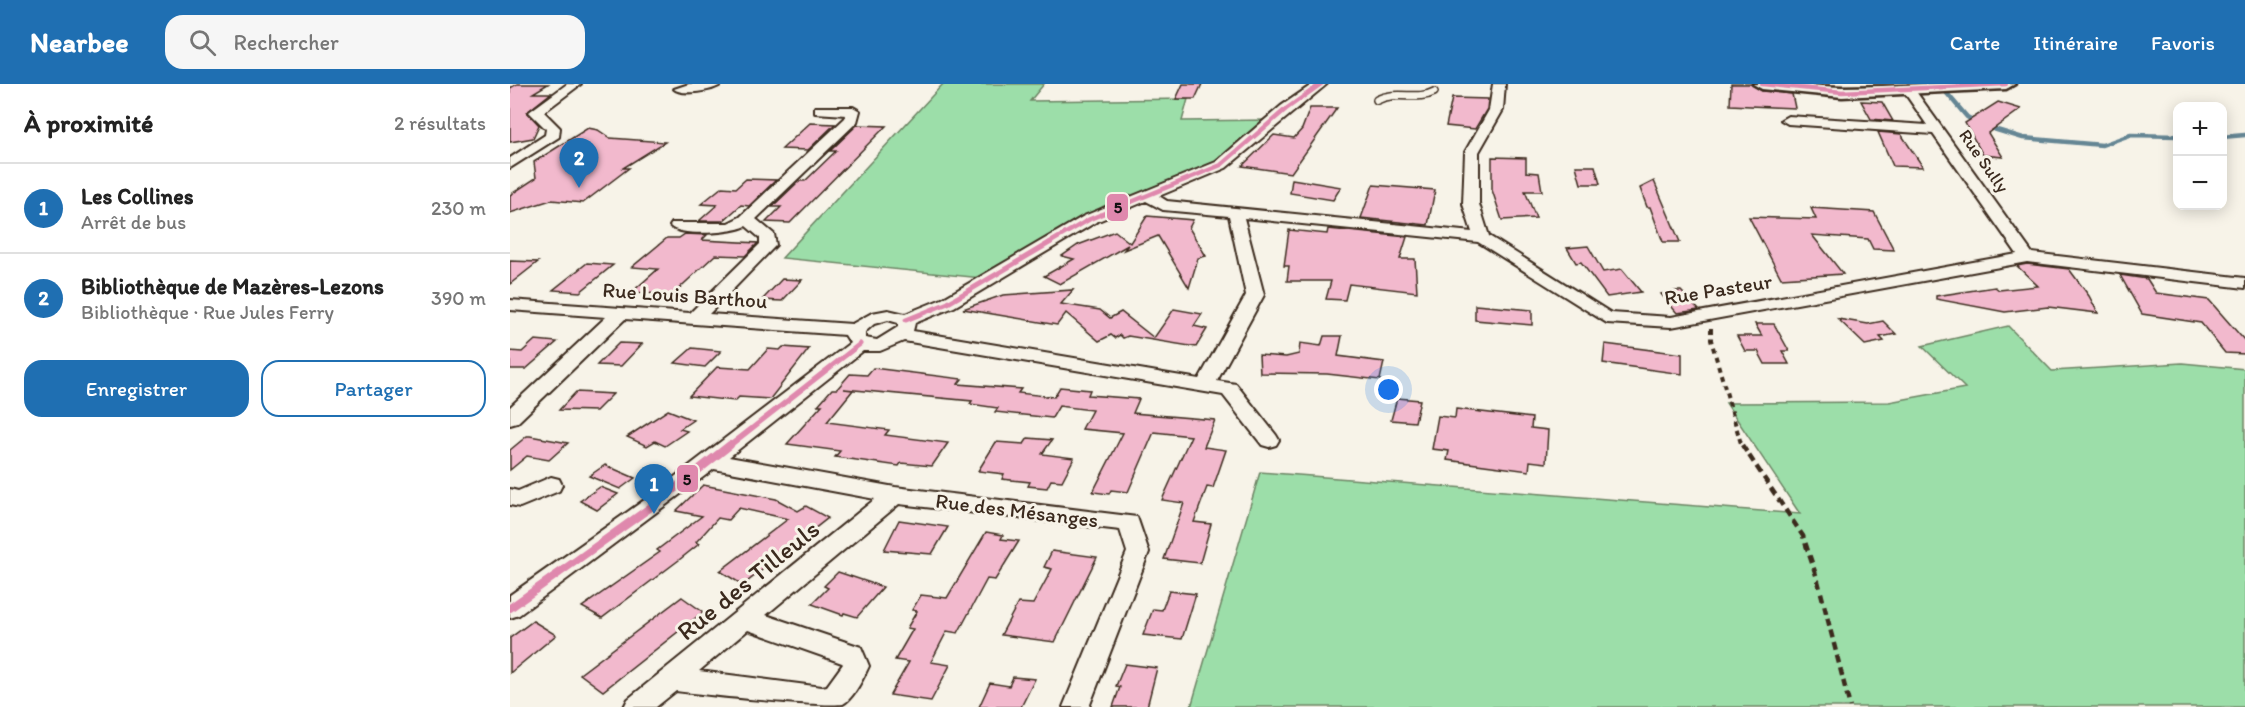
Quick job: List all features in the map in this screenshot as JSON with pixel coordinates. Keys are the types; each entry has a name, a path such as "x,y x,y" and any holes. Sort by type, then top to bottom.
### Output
{"main road":[{"path":"1762,84 1842,92 2006,84"}],"street":[{"path":"510,164 552,137 553,128 536,112 574,84"},
{"path":"680,90 716,84"},
{"name":"Rue Louis Barthou","path":"510,305 621,313 858,337 876,345 1090,219 1221,165 1286,109 1322,84"},
{"path":"1482,238 1471,204 1472,152 1496,110 1499,84"},
{"name":"Rue Sully","path":"1908,89 2027,256"},
{"path":"678,226 731,228 746,220 852,118 853,111 820,110"},
{"path":"1788,120 1938,130"},
{"name":"Rue Pasteur","path":"1148,196 1163,205 1482,238 1607,318 1671,322 2027,256 2245,283"},
{"path":"1205,386 1255,295 1234,211"},
{"path":"694,320 768,245 768,237 746,220"},
{"path":"510,418 621,313"},
{"path":"510,608 711,461 858,337 866,322 880,316 896,315 903,328 1229,389 1269,440"},
{"name":"Rue des Mésanges","path":"711,461 895,495 1129,523 1138,552 1076,707"},
{"path":"510,497 520,499 550,485"},
{"name":"Rue des Tilleuls","path":"637,707 895,495"},
{"path":"671,680 822,699 836,695 856,666 852,655 746,619"}],"lane":[{"path":"1377,100 1389,94 1434,92"}],"path":[{"path":"1711,315 1711,340 1744,452 1803,536 1818,581 1850,707"}],"green space":[{"path":"943,84 1044,84 1030,101 1188,99 1182,121 1269,120 1220,164 1104,206 982,278 782,258"},
{"path":"2008,326 2052,371 2182,363 2245,369 2245,707 1191,707 1260,472 1800,514 1726,403 1889,402 1965,388 1922,346"}],"building":[{"path":"517,84 548,84 533,93 551,93 527,112 539,125 533,138 510,142 510,88"},
{"path":"1183,84 1202,84 1195,99 1176,99"},
{"path":"1731,84 1751,84 1762,91 1792,94 1795,108 1730,105"},
{"path":"1452,98 1488,99 1487,109 1475,129 1446,126"},
{"path":"1861,101 1882,102 1893,121 1871,119"},
{"path":"1998,102 2021,109 1988,133 2003,157 1983,155 1965,123"},
{"path":"1310,108 1337,108 1291,173 1242,166 1274,135 1294,138 1302,129"},
{"path":"810,123 835,124 808,150 782,149"},
{"path":"857,125 886,126 790,223 766,222 781,207 772,207 799,181 805,181 836,151 830,151"},
{"path":"588,128 598,130 610,138 665,142 623,168 629,168 583,203 551,200 510,213 510,195 536,178 534,162"},
{"path":"1878,132 1901,134 1923,167 1893,166"},
{"path":"1492,157 1526,158 1526,172 1539,173 1542,191 1525,191 1536,218 1502,220 1492,190"},
{"path":"1576,166 1595,166 1600,184 1581,184"},
{"path":"746,179 776,180 749,206 741,205 723,221 699,221 717,205 701,204 722,187 736,188"},
{"path":"1292,179 1341,187 1333,200 1290,193"},
{"path":"1654,181 1680,242 1663,242 1650,207 1647,207 1640,188"},
{"path":"1373,185 1435,190 1428,225 1361,218"},
{"path":"1811,208 1874,212 1894,250 1873,249 1868,239 1812,235 1843,274 1781,278 1749,217 1816,219"},
{"path":"1147,216 1193,220 1189,228 1206,256 1198,258 1189,288 1158,236 1124,250 1128,245 1060,284 1044,276 1074,259 1062,256 1078,245 1115,231 1130,243"},
{"path":"1328,229 1407,237 1400,259 1415,259 1417,292 1349,284 1345,300 1326,299 1331,281 1287,281 1289,266 1284,266 1289,230 1327,234"},
{"path":"685,234 707,235 702,240 758,243 745,256 715,255 672,295 632,292 658,269 632,267 667,238 679,238"},
{"path":"1588,246 1603,272 1622,269 1641,292 1607,297 1581,262 1576,263 1567,248"},
{"path":"510,261 538,262 510,284"},
{"path":"587,263 613,265 580,292 553,290"},
{"path":"2027,264 2069,269 2089,296 2098,313 2048,307 2005,312 1936,299 1936,296 1995,287 1999,290 2038,286 2017,266"},
{"path":"2120,275 2147,279 2156,293 2209,300 2245,341 2245,354 2225,353 2201,323 2142,314"},
{"path":"782,279 802,280 782,301 762,300"},
{"path":"1073,290 1061,304 1100,310 1110,318 1121,312 1154,338 1174,309 1202,314 1194,326 1207,329 1196,347 1128,336 1123,338 1120,335 1115,338 1111,335 1099,341 1066,313 1057,325 963,309 1003,295"},
{"path":"1681,291 1699,310 1677,313 1661,294"},
{"path":"1475,305 1532,310 1532,325 1475,320"},
{"path":"1838,319 1868,324 1883,321 1896,334 1880,337 1884,341 1865,345"},
{"path":"1755,324 1774,324 1789,351 1782,351 1789,364 1765,364 1758,351 1745,351 1737,336 1762,336"},
{"path":"1324,336 1342,336 1338,356 1384,362 1380,380 1327,374 1260,373 1259,355 1286,357 1299,354 1300,343 1321,346"},
{"path":"535,340 557,342 526,369 510,369 510,351 522,352"},
{"path":"619,343 642,344 621,366 597,365"},
{"path":"1605,344 1682,354 1682,374 1603,363"},
{"path":"783,347 809,349 770,399 739,397 735,401 689,396 717,367 750,369 768,349 780,350"},
{"path":"692,348 721,351 705,367 675,363"},
{"path":"873,368 962,379 958,384 1021,389 1018,393 1054,397 1060,387 1090,390 1088,395 1139,399 1133,413 1215,420 1204,447 1226,450 1213,488 1207,487 1194,522 1211,524 1200,563 1164,559 1184,503 1162,500 1191,436 1154,432 1128,492 1111,490 1109,494 1093,492 1123,433 1082,429 1092,410 1059,406 1052,418 995,412 998,408 970,404 972,401 844,389 853,390 827,422 889,430 885,435 948,443 932,466 901,463 899,466 835,457 840,451 787,444 822,405 818,405 832,389 837,389 850,374 867,375"},
{"path":"576,392 613,394 596,411 559,410"},
{"path":"1397,398 1420,400 1415,422 1391,420"},
{"path":"1456,409 1532,418 1531,428 1548,430 1546,463 1530,461 1529,471 1447,460 1449,451 1432,449 1438,416 1455,418"},
{"path":"668,410 693,420 680,429 687,431 665,446 655,441 647,446 627,437"},
{"path":"527,436 568,443 549,460 527,456 510,470 510,450"},
{"path":"1028,438 1052,440 1042,454 1074,458 1062,481 1051,480 1047,488 1028,486 1030,482 1002,479 1004,474 978,471 996,442 1024,444"},
{"path":"605,465 635,478 620,489 589,476"},
{"path":"703,485 776,499 798,511 806,506 828,518 743,585 720,571 788,519 739,508 728,520 718,518 696,542 699,544 602,618 582,607 660,552 657,550 702,516 676,511"},
{"path":"600,487 618,494 597,510 580,501"},
{"path":"899,520 948,527 932,554 884,550"},
{"path":"986,532 1003,535 1001,539 1019,541 995,580 987,579 958,633 947,631 931,662 950,665 931,701 890,695 909,662 895,660 913,629 907,628 917,611 912,610 921,595 947,598"},
{"path":"1052,551 1097,557 1055,642 1001,635 1018,603 1033,604 1052,569 1044,567"},
{"path":"838,572 883,587 857,617 844,613 843,615 812,604 828,588 824,586"},
{"path":"1169,591 1196,594 1182,639 1143,635 1153,609 1162,610"},
{"path":"682,597 703,612 603,691 580,674"},
{"path":"533,621 556,635 510,673 510,638"},
{"path":"1125,664 1157,668 1147,707 1113,707 1120,687 1116,686"},
{"path":"1013,677 1035,679 1021,707 979,707 990,683 1009,686"}],"waterway":[{"path":"1939,84 1967,117 1978,123"},
{"path":"1987,127 2023,138 2102,145 2130,135 2173,136"},
{"path":"2227,137 2245,135"}],"transit line":[{"name":"5","path":"906,320 948,303 1090,219 1221,165 1286,109 1321,84"},
{"name":"5","path":"1762,84 1842,92 2006,84"},
{"name":"5","path":"510,608 651,507 860,344"}],"place":[{"name":"Bibliothèque de Mazères-Lezons","path":"579,188"},
{"name":"Les Collines","path":"654,514"}]}
